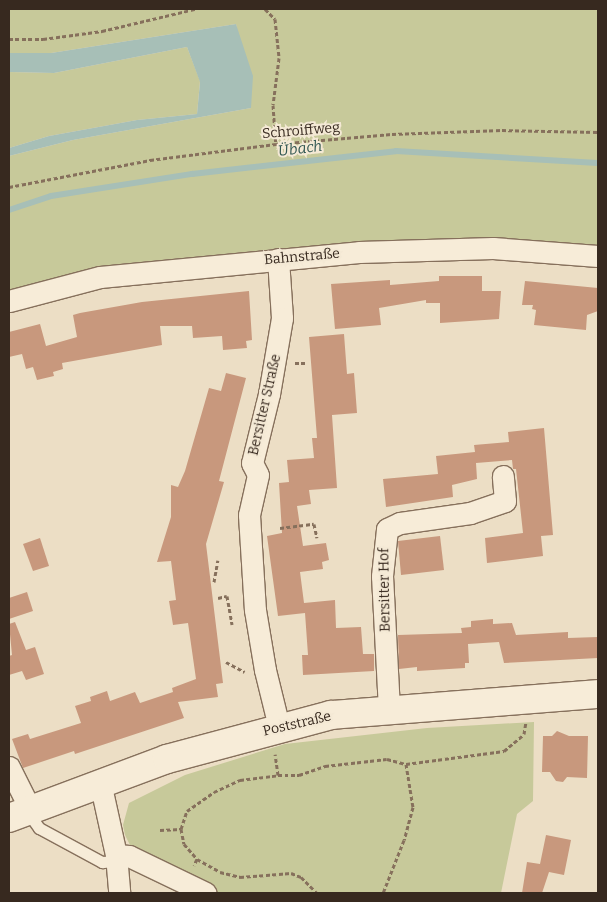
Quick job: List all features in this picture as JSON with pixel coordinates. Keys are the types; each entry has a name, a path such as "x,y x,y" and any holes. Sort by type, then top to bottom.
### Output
{"main road":[{"name":"Poststraße","path":"22,812 100,782 277,739 331,715 598,694"}],"street":[{"name":"Bahnstraße","path":"9,301 100,277 278,259 494,248 598,256"},
{"name":"Bersitter Straße","path":"277,739 255,610 249,524 258,475 252,464 269,394 282,318 278,259"},
{"name":"Bersitter Hof","path":"389,709 382,576 388,529 400,523 470,513 506,501 503,476"},
{"path":"9,767 22,812"},
{"path":"100,782 117,858 120,893"},
{"path":"117,858 129,856 206,893"}],"lane":[{"path":"22,812 40,828 102,862 117,858"}],"path":[{"path":"9,39 43,38 102,30 195,9"},
{"path":"265,9 275,19 278,58 273,105 276,144"},
{"name":"Schroiffweg","path":"9,187 150,160 276,144 401,133 598,132"},
{"path":"280,528 314,524 317,538"},
{"path":"214,582 218,560"},
{"path":"218,598 227,596 232,625"},
{"path":"317,893 302,877 290,873 240,877 220,872 197,859 184,844 181,829 187,811 214,792 240,780 278,775 299,775 325,766 387,759 406,764 504,751 524,734 528,715"},
{"path":"277,739 278,775"},
{"path":"383,893 413,806 406,764"},
{"path":"160,830 181,829"},
{"path":"185,882 197,859"}],"green space":[{"path":"9,9 598,9 598,250 453,240 278,249 121,264 9,290 9,156 73,140 251,108 236,24 51,53 9,53"},
{"path":"187,47 200,81 197,114 137,120 49,136 9,148 9,72 54,73"},
{"path":"534,722 533,801 517,814 501,893 219,893 131,847 125,835 123,825 129,803 185,775 285,744 427,728"}],"water":[{"path":"236,24 253,76 251,108 73,140 9,156 9,148 49,136 137,120 197,114 200,82 187,47 54,73 9,72 9,53 51,53"}],"building":[{"path":"439,276 482,276 482,291 501,291 499,319 440,323 440,303 426,303 426,300 379,308 381,325 335,329 331,284 390,280 390,285 439,281"},
{"path":"525,281 598,288 598,311 587,315 586,330 534,325 536,310 532,309 533,305 522,305"},
{"path":"249,291 252,340 246,341 247,348 223,350 222,336 193,338 192,326 160,326 162,345 62,363 63,369 53,372 54,376 37,380 33,367 26,369 22,354 9,357 9,332 40,324 46,346 77,337 73,315 80,313 142,302"},
{"path":"344,334 347,374 354,373 357,413 332,415 337,488 309,490 311,504 297,506 303,546 326,543 329,560 322,562 323,569 300,572 304,603 335,600 336,628 361,627 363,654 374,654 374,671 303,675 302,655 308,655 305,613 278,616 267,536 282,533 279,483 289,482 287,460 314,458 312,438 317,438 309,337"},
{"path":"226,373 246,378 219,481 224,482 206,544 223,683 216,684 218,697 178,702 184,718 75,754 74,751 23,768 12,739 28,734 30,739 81,723 75,706 91,701 90,697 107,691 110,701 135,692 140,703 173,692 172,688 196,679 188,623 173,625 169,601 176,600 171,561 157,562 171,517 171,485 178,487 185,471 209,388 221,391"},
{"path":"544,428 553,535 541,536 543,556 487,563 485,538 523,533 516,469 513,469 512,460 476,463 477,479 452,485 453,497 386,507 383,479 438,474 436,456 475,452 474,445 509,442 508,432"},
{"path":"440,536 444,570 401,575 398,541"},
{"path":"40,538 49,566 33,571 23,544"},
{"path":"27,592 33,611 9,619 9,598"},
{"path":"493,619 493,624 512,623 516,635 568,632 568,638 598,637 598,658 504,663 499,642 468,644 469,663 465,663 465,668 417,671 417,667 399,669 398,635 462,633 461,628 471,627 471,621"},
{"path":"15,622 26,650 35,647 44,674 26,680 22,671 9,675 9,656 12,655 9,624"},
{"path":"557,731 569,736 588,736 587,778 567,777 563,782 556,781 550,772 542,772 543,736 552,736"},
{"path":"546,835 571,840 564,875 549,872 542,893 522,893 527,862 540,864"}],"waterway":[{"name":"Übach","path":"9,210 51,196 192,174 396,151 598,163"}]}
